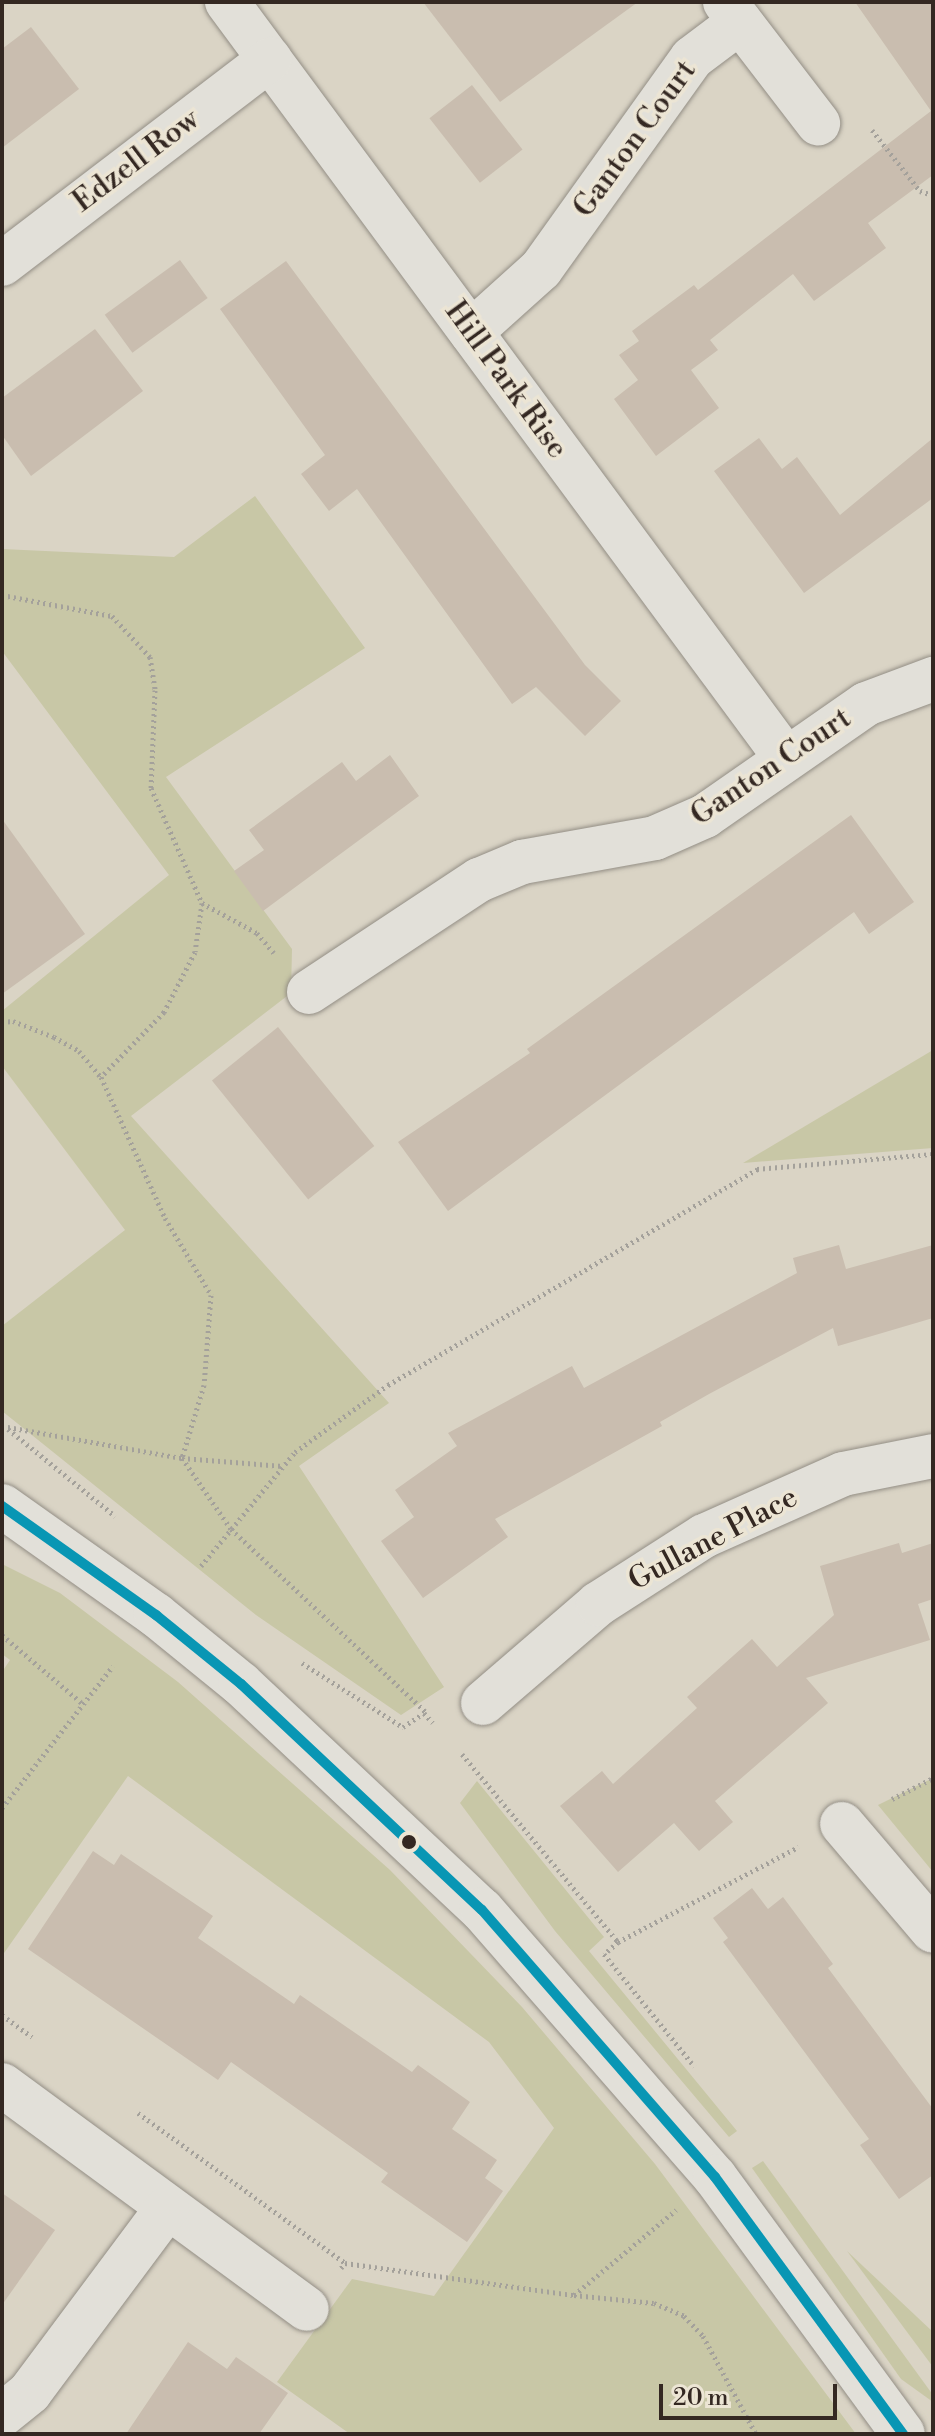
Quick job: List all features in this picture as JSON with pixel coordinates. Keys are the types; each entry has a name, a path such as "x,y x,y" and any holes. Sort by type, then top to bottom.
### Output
{"street":[{"name":"Hill Park Rise","path":"227,2 785,757"},
{"name":"Ganton Court","path":"471,332 541,269 692,58 733,12 818,123"},
{"name":"Edzell Row","path":"2,264 270,59"},
{"name":"Ganton Court","path":"309,992 479,880 522,862 655,838 705,816 785,757 866,704 933,679"},
{"name":"Gullane Place","path":"483,1703 598,1604 704,1536 843,1474 933,1456"},
{"path":"2,1506 156,1615 341,1774 482,1910 715,2177 903,2434"},
{"path":"842,1824 933,1931"},
{"path":"2,2085 307,2309"},
{"path":"2,2415 30,2392 167,2208"}],"path":[{"path":"818,123 850,103 920,191 933,195"},
{"path":"2,595 78,605 112,616 150,657 155,690 151,788 202,903 195,952 164,1012 101,1077"},
{"path":"202,903 257,933 309,992"},
{"path":"2,1022 13,1021 54,1037 79,1051 101,1077 165,1218 211,1295 204,1385 182,1458"},
{"path":"201,1566 283,1466 388,1385 757,1169 933,1154"},
{"path":"2,1426 182,1458 283,1466"},
{"path":"182,1458 231,1529 443,1734"},
{"path":"2,1635 82,1703"},
{"path":"2,1808 113,1666"},
{"path":"424,1713 464,1682 483,1703"},
{"path":"453,1744 618,1942"},
{"path":"698,2071 604,1954 618,1942 933,1778"},
{"path":"126,2105 345,2263 654,2303 684,2316 703,2336 756,2434"},
{"path":"574,2295 715,2177"},
{"path":"307,2309 345,2263"}],"green space":[{"path":"255,496 365,648 166,777 292,949 291,993 131,1116 389,1403 299,1466 444,1687 401,1715 256,1615 2,1411 2,1326 125,1230 2,1066 2,1011 169,875 2,651 2,549 174,557"},
{"path":"933,1050 933,1148 743,1163"},
{"path":"2,1564 60,1593 178,1682 390,1870 522,2007 655,2164 856,2434 350,2434 277,2382 352,2279 434,2296 554,2128 489,2042 128,1776 2,1956 2,1672 10,1660 2,1654"},
{"path":"933,1778 933,1872 878,1805"},
{"path":"477,1781 604,1937 589,1951 737,2131 729,2137 555,1931 460,1803"},
{"path":"763,2161 933,2395 933,2402 901,2379 752,2168"},
{"path":"847,2251 933,2332 933,2367"}],"building":[{"path":"423,2 638,2 500,102"},
{"path":"855,2 933,2 933,175 868,223 886,248 814,301 793,274 710,340 718,350 691,370 719,408 656,456 614,399 638,380 619,355 639,341 632,331 694,285 698,290 931,111"},
{"path":"31,27 79,89 2,148 2,49"},
{"path":"472,85 522,150 480,183 429,118"},
{"path":"180,260 208,298 132,353 105,315"},
{"path":"286,261 585,665 621,701 585,736 536,687 512,704 357,489 329,511 301,474 325,455 220,309"},
{"path":"95,329 143,391 31,476 2,435 2,398"},
{"path":"759,438 782,469 797,457 840,515 933,438 933,498 804,593 714,471"},
{"path":"390,755 419,796 263,911 234,871 264,850 249,830 342,762 356,781"},
{"path":"851,815 914,902 869,934 854,912 448,1211 398,1142 530,1053 527,1049"},
{"path":"2,819 85,934 2,994"},
{"path":"278,1027 374,1146 308,1199 212,1080"},
{"path":"839,1245 846,1269 933,1245 933,1318 838,1346 833,1328 709,1394 660,1422 662,1426 495,1519 508,1537 423,1598 381,1541 414,1517 395,1490 457,1446 448,1433 572,1366 584,1388 797,1273 793,1258"},
{"path":"899,1543 902,1553 933,1543 933,1599 918,1604 930,1640 806,1678 828,1703 715,1801 733,1822 699,1851 674,1823 618,1872 560,1806 602,1771 613,1784 697,1708 687,1697 752,1639 777,1667 834,1615 820,1566"},
{"path":"93,1851 114,1865 121,1854 213,1916 198,1938 294,2004 300,1995 412,2072 418,2065 470,2102 452,2129 497,2160 485,2178 503,2191 467,2242 381,2182 388,2173 231,2062 218,2080 28,1949"},
{"path":"752,1888 768,1909 783,1897 833,1964 828,1968 933,2109 933,2175 899,2199 860,2145 869,2139 723,1942 728,1938 713,1918"},
{"path":"2,2193 55,2230 2,2305"},
{"path":"188,2342 227,2369 236,2357 288,2393 259,2434 126,2434"}],"transit line":[{"path":"2,1506 156,1615 241,1684 482,1910 715,2177 903,2434"}]}
